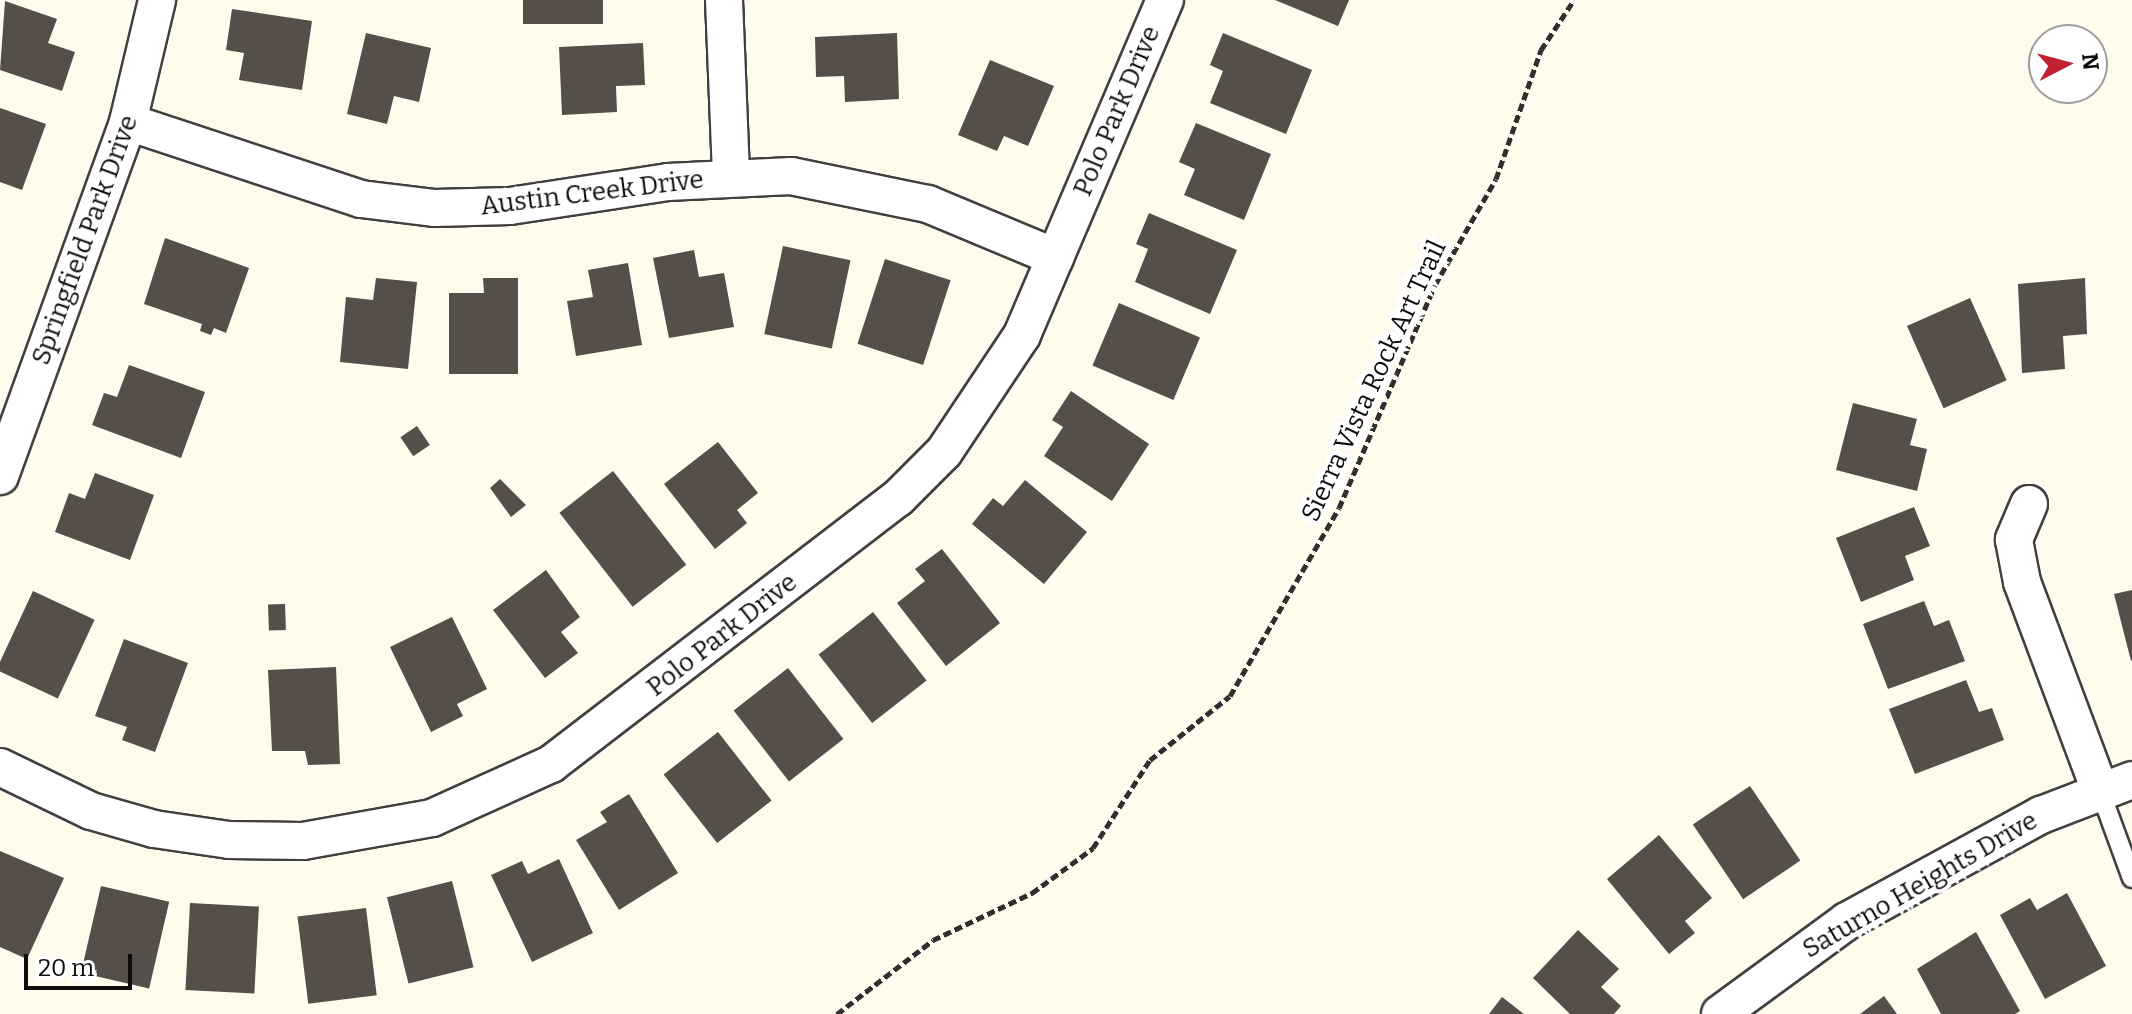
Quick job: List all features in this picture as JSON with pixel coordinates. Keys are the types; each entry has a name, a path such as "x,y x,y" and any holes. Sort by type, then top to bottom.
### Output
{"street":[{"name":"Springfield Park Drive","path":"0,476 128,122 157,0"},
{"path":"724,0 731,176"},
{"name":"Polo Park Drive","path":"0,767 91,811 229,840 369,834 502,791 602,729 898,498 984,400 1022,335 1165,0"},
{"name":"Austin Creek Drive","path":"128,122 298,183 435,208 510,206 731,176 855,185 928,204 1055,257"},
{"path":"2029,504 2014,540 2022,582 2116,784"},
{"name":"Saturno Heights Drive","path":"1720,1014 1847,921 2116,784"}],"lane":[{"path":"2116,784 2132,878"}],"path":[{"name":"Sierra Vista Rock Art Trail","path":"837,1014 933,940 1032,893 1093,848 1150,760 1230,696 1339,508 1435,285 1496,179 1541,50 1574,0"}],"building":[{"path":"523,0 603,0 603,24 523,24"},
{"path":"1275,0 1349,0 1338,26"},
{"path":"5,1 57,19 48,43 75,52 62,91 0,70"},
{"path":"232,9 312,21 302,90 239,80 244,53 226,50"},
{"path":"366,33 431,48 419,102 394,96 387,124 347,114"},
{"path":"897,33 899,99 845,102 844,76 816,77 815,37"},
{"path":"1223,33 1312,70 1286,134 1210,103 1223,71 1210,65"},
{"path":"643,43 645,85 616,86 617,112 562,115 559,47"},
{"path":"990,60 1054,86 1028,146 1004,136 997,151 958,135"},
{"path":"0,108 46,124 22,190 0,182"},
{"path":"1196,123 1271,154 1244,220 1184,195 1195,169 1179,162"},
{"path":"1149,213 1237,250 1210,314 1135,282 1148,249 1136,244"},
{"path":"165,238 249,268 226,333 214,328 211,335 200,331 202,324 144,304"},
{"path":"783,246 850,260 832,348 764,334"},
{"path":"694,250 699,277 724,273 734,327 669,338 653,258"},
{"path":"885,259 951,280 923,365 857,344"},
{"path":"628,263 642,345 576,356 567,301 593,297 588,270"},
{"path":"376,278 417,282 408,369 340,362 346,297 373,300"},
{"path":"483,278 518,278 518,374 449,374 449,293 484,293"},
{"path":"2085,278 2087,334 2063,336 2065,369 2022,373 2018,284"},
{"path":"1970,298 2007,380 1944,408 1907,326"},
{"path":"1119,303 1200,337 1173,400 1092,366"},
{"path":"129,365 205,392 181,458 92,425 104,393 117,397"},
{"path":"1071,391 1149,444 1112,501 1044,456 1063,427 1052,420"},
{"path":"1853,403 1917,419 1910,445 1927,449 1917,491 1836,470"},
{"path":"417,426 430,445 413,456 400,437"},
{"path":"718,442 758,493 737,510 747,523 715,549 664,484"},
{"path":"613,471 686,565 633,607 559,513"},
{"path":"95,473 154,495 130,560 55,532 69,493 85,499"},
{"path":"500,479 526,505 511,517 490,488"},
{"path":"1025,480 1087,532 1044,584 972,524 993,498 1003,506"},
{"path":"1914,507 1930,546 1905,556 1914,580 1861,602 1836,538"},
{"path":"942,549 1000,623 946,666 897,603 925,581 915,569"},
{"path":"546,570 580,617 561,632 578,653 545,678 493,610"},
{"path":"2132,590 2132,660 2131,661 2114,594"},
{"path":"33,591 95,620 58,699 0,672 0,662"},
{"path":"1924,601 1934,626 1949,620 1965,661 1888,689 1863,624"},
{"path":"285,604 286,630 269,631 268,605"},
{"path":"873,612 927,681 872,723 819,654"},
{"path":"452,617 487,689 457,704 463,716 431,732 390,647"},
{"path":"124,639 188,663 155,752 122,740 127,727 95,716"},
{"path":"336,667 340,764 308,765 305,751 272,751 268,670"},
{"path":"788,668 843,739 789,781 734,710"},
{"path":"1966,680 1979,712 1992,708 2004,740 1915,774 1889,709"},
{"path":"718,732 772,801 717,843 664,774"},
{"path":"1750,786 1800,861 1743,899 1693,825"},
{"path":"629,794 678,873 619,910 576,840 607,822 600,812"},
{"path":"1659,835 1712,898 1685,921 1695,933 1669,954 1607,879"},
{"path":"0,851 64,878 27,959 0,947"},
{"path":"559,859 593,933 532,962 491,875 522,861 528,874"},
{"path":"452,881 474,967 409,984 387,897"},
{"path":"101,886 169,902 149,988 81,973"},
{"path":"2067,893 2106,966 2045,999 2000,915 2030,898 2037,910"},
{"path":"190,903 259,907 254,993 185,990"},
{"path":"366,908 377,995 308,1004 298,916"},
{"path":"1578,930 1619,969 1601,987 1621,1006 1614,1014 1570,1014 1533,978"},
{"path":"1976,932 2020,1011 2015,1014 1941,1014 1917,969"},
{"path":"1884,996 1897,1014 1860,1014"},
{"path":"1502,997 1524,1014 1489,1014"}]}
